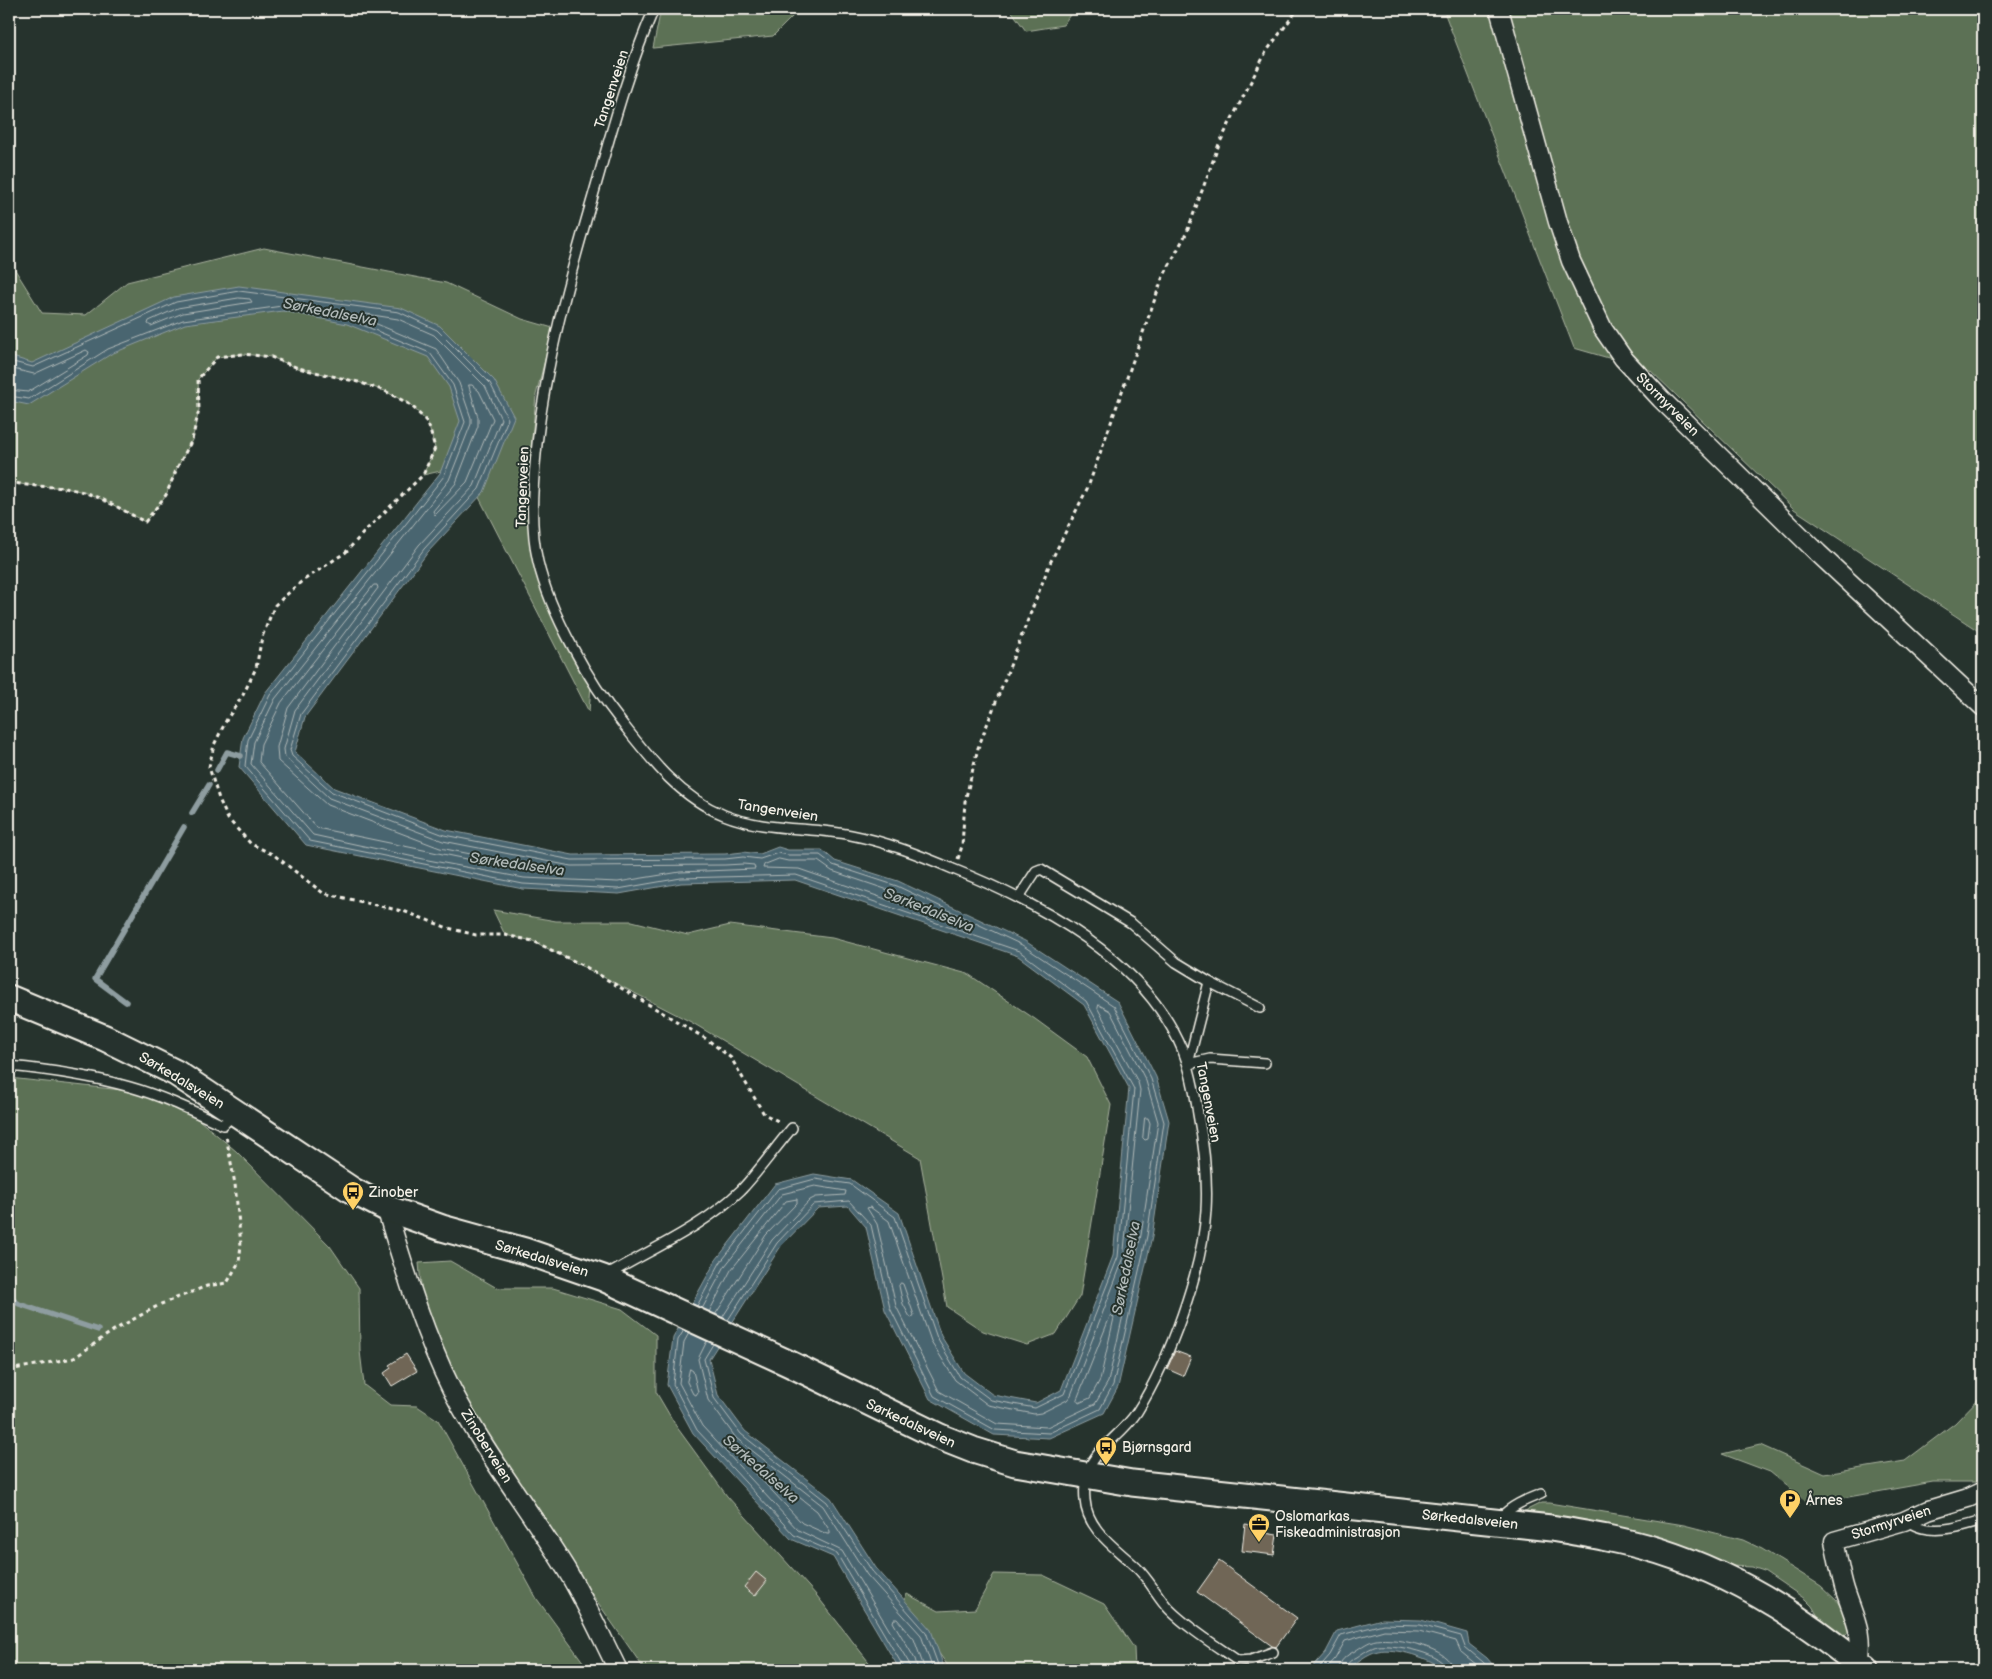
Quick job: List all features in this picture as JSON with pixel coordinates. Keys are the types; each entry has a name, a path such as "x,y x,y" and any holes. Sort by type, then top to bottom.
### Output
{"street":[{"name":"Stormyrveien","path":"1499,9 1558,222 1571,261 1588,300 1623,358 1660,399 1818,553 1983,707"},
{"name":"Sørkedalsveien","path":"9,998 105,1038 176,1074 230,1118 352,1191 386,1208 442,1228 525,1251 603,1278 668,1306 914,1425 965,1447 1015,1463 1086,1476 1497,1522 1607,1537 1658,1550 1691,1562 1746,1588 1818,1633 1861,1667"},
{"name":"Zinoberveien","path":"386,1208 417,1306 432,1346 453,1391 498,1467 566,1569 618,1670"},
{"name":"Stormyrveien","path":"1861,1667 1860,1636 1857,1620 1845,1589 1834,1541 1904,1521 1928,1510 1968,1498 1983,1490"}],"lane":[{"name":"Tangenveien","path":"654,9 622,94 576,258 543,396 532,506 534,536 539,564 557,614 604,700 652,762 681,791 703,805 736,819 773,826 868,838 921,855 1019,898 1075,931 1122,966 1162,1012 1174,1030 1188,1064 1196,1097 1205,1163 1206,1212 1198,1262 1159,1372 1133,1418 1096,1454 1086,1476"},
{"path":"1019,898 1036,871 1041,869 1131,923 1176,962 1209,982 1260,1008"},
{"path":"1209,982 1188,1064 1210,1059 1265,1063"},
{"path":"9,1066 70,1074 132,1087 173,1102 230,1118"},
{"path":"603,1278 682,1234 721,1206 740,1190 792,1128"},
{"path":"1086,1476 1084,1501 1097,1531 1141,1572 1170,1609 1238,1661 1251,1660 1273,1652"},
{"path":"1497,1522 1506,1512 1524,1500 1541,1494"},
{"path":"1904,1521 1932,1529 1983,1520"}],"path":[{"path":"955,869 962,846 965,800 978,748 1050,563 1088,487 1162,279 1187,232 1219,144 1266,52 1298,9"},
{"path":"9,481 18,484 71,489 95,497 145,522 166,495 177,468 192,440 198,410 198,379 217,357 243,354 271,357 298,368 358,382 385,391 410,406 428,423 435,448 424,475 365,531 346,552 301,582 275,605 262,637 256,668 244,695 227,719 214,744 208,767 228,819 251,844 274,855 323,893 406,912 448,928 476,935 505,935 533,941 586,967 708,1040 731,1058 764,1114 792,1128"},
{"path":"9,1370 74,1358 114,1330 162,1304 207,1286 227,1283 239,1262 241,1245 230,1118"}],"green space":[{"path":"661,9 800,9 773,36 653,48"},
{"path":"1010,9 1074,9 1063,25 1026,31"},
{"path":"1443,9 1983,9 1983,634 1794,509 1650,370 1574,348"},
{"path":"264,248 446,283 522,319 553,328 536,395 526,504 534,565 591,684 589,712 463,466 423,475 435,448 428,423 411,405 385,391 358,382 298,368 271,357 243,354 217,357 198,379 199,410 192,440 177,468 166,495 145,522 109,502 80,491 24,485 9,481 9,260 42,313 86,315 127,282"},
{"path":"493,910 556,921 632,921 688,935 730,925 832,938 968,974 1087,1057 1111,1105 1080,1296 1056,1334 1027,1345 983,1331 947,1307 920,1158 691,1022 533,941 505,935"},
{"path":"9,1078 169,1095 236,1151 330,1246 359,1288 360,1351 364,1385 390,1405 417,1406 438,1420 537,1599 589,1670 9,1670"},
{"path":"450,1261 497,1288 553,1288 622,1309 656,1335 656,1392 676,1426 727,1496 817,1596 875,1670 645,1670 487,1444 423,1308 419,1263"},
{"path":"1983,1394 1983,1482 1933,1482 1809,1504 1770,1472 1722,1454 1760,1445 1825,1474 1905,1461 1955,1423"},
{"path":"1541,1503 1684,1525 1743,1540 1762,1549 1821,1586 1837,1601 1843,1611 1849,1632 1844,1637 1822,1623 1812,1606 1805,1599 1764,1571 1752,1567 1732,1566 1527,1515 1525,1511"},
{"path":"994,1574 1043,1575 1104,1604 1134,1648 1135,1670 951,1670 933,1645 898,1612 907,1594 939,1611 975,1609"}],"water":[{"name":"Sørkedalselva","path":"239,286 401,308 440,326 494,380 514,417 484,492 428,552 305,717 295,752 334,788 446,830 573,855 725,854 743,852 760,854 778,847 788,850 822,850 835,861 898,881 1025,941 1118,1002 1156,1077 1169,1121 1152,1237 1118,1387 1104,1413 1049,1438 994,1435 930,1399 885,1310 866,1227 848,1206 818,1208 781,1246 709,1359 718,1395 745,1431 831,1498 876,1568 931,1630 945,1670 900,1670 833,1557 791,1539 693,1433 667,1385 673,1338 716,1260 775,1184 814,1174 852,1180 899,1213 941,1336 964,1373 993,1395 1036,1403 1061,1390 1113,1256 1129,1088 1084,1005 1018,956 795,880 681,883 619,894 523,889 306,845 239,767 243,738 265,693 440,473 460,421 449,387 428,357 347,324 283,311 185,324 111,354 29,405 9,401 9,356 32,363 174,297"},
{"path":"1382,1619 1421,1620 1467,1633 1469,1644 1487,1658 1497,1670 1444,1670 1431,1661 1412,1654 1385,1650 1370,1654 1348,1670 1310,1670 1326,1652 1337,1631"}],"building":[{"path":"1175,1351 1191,1357 1183,1376 1167,1369"},
{"path":"406,1354 417,1371 392,1386 384,1373 391,1368 389,1365"},
{"name":"Oslomarkas Fiskeadministrasjon","path":"1245,1524 1266,1527 1265,1533 1277,1535 1274,1555 1242,1551"},
{"path":"1219,1561 1297,1618 1276,1647 1197,1592"},
{"path":"756,1572 767,1581 755,1596 744,1587"}],"waterway":[{"path":"217,770 227,752 241,756"},
{"path":"192,813 209,785"},
{"path":"126,1002 95,979 184,827"},
{"path":"9,1297 19,1304 98,1330"}],"place":[{"name":"Zinober","path":"353,1211"},
{"name":"Bjørnsgard","path":"1106,1466"},
{"name":"Årnes","path":"1790,1519"},
{"name":"Oslomarkas Fiskeadministrasjon","path":"1259,1543"}]}
